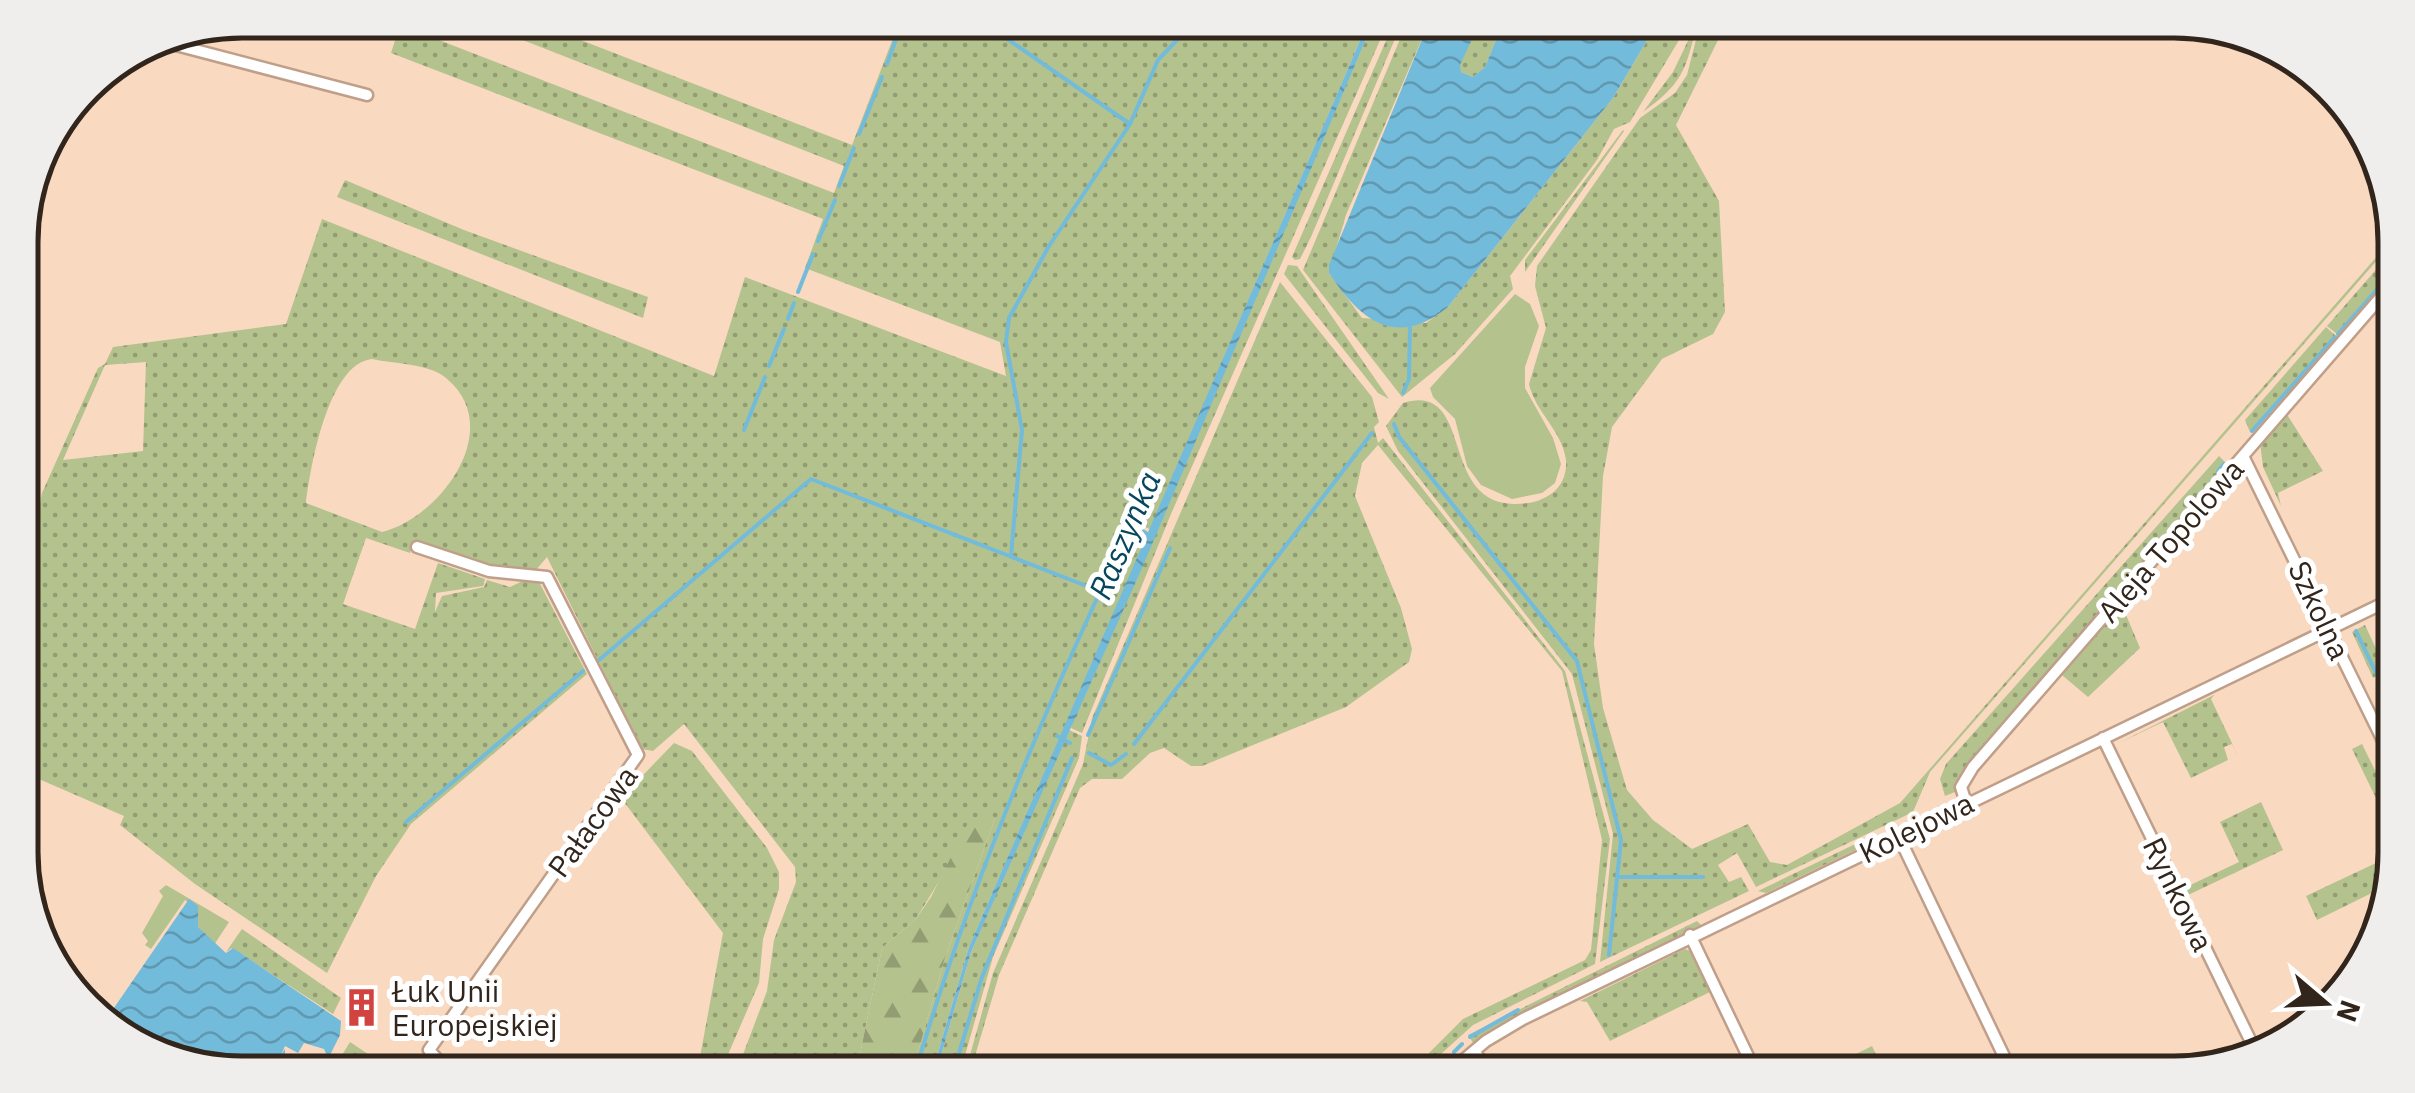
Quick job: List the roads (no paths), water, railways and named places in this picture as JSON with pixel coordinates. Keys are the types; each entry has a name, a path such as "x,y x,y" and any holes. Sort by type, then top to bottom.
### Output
{"street":[{"path":"181,46 367,96"},
{"name":"Aleja Topolowa","path":"1966,802 1961,788 1968,774 2378,300"},
{"name":"Szkolna","path":"2243,456 2378,730"},
{"name":"Pałacowa","path":"418,547 486,570 547,577 632,739 638,760 429,1050 434,1056"},
{"name":"Kolejowa","path":"1468,1055 1516,1022 1690,936 2378,606"},
{"name":"Rynkowa","path":"2103,738 2250,1041"},
{"path":"1898,836 2004,1055"},
{"path":"1690,936 1747,1055"},
{"path":"1474,1050 1478,1055"}],"water":[{"path":"1361,38 1366,38 1142,568 971,952 941,1056 937,1056 969,947"},
{"path":"1423,38 1473,38 1460,65 1461,72 1473,77 1485,67 1497,38 1648,38 1613,98 1447,308 1411,326 1380,324 1353,304 1329,273"},
{"path":"189,899 198,906 198,927 226,953 233,948 341,1021 340,1035 330,1056 215,1054 163,1040 113,1009"}],"waterway":[{"path":"887,64 896,38"},
{"path":"1006,38 1130,124 1158,60 1179,38"},
{"path":"859,134 882,77"},
{"path":"1011,556 1022,430 1006,342 1009,318 1049,246 1130,124"},
{"path":"839,186 854,148"},
{"path":"818,241 835,200"},
{"path":"798,292 813,254"},
{"path":"2338,334 2378,288"},
{"path":"788,319 794,303"},
{"path":"1403,393 1409,379 1410,328"},
{"path":"769,366 784,329"},
{"path":"2252,431 2335,337"},
{"path":"744,430 765,377"},
{"path":"1394,424 1399,437 1577,661 1621,840 1609,955"},
{"path":"1134,744 1372,433"},
{"path":"2218,471 2224,464"},
{"path":"599,660 811,479 1084,585"},
{"path":"1104,582 1126,528 1134,526 1149,535"},
{"path":"1088,735 1170,548"},
{"path":"921,1056 998,831 1098,596"},
{"path":"2356,631 2377,675"},
{"path":"406,822 583,671"},
{"name":"Raszynka","path":"1057,736 1070,743"},
{"path":"1089,753 1111,765 1126,754"},
{"path":"958,1056 982,977 1072,758"},
{"path":"1619,877 1703,877"},
{"path":"1470,1037 1518,1010"},
{"path":"1454,1052 1462,1044"}],"place":[{"name":"Łuk Unii Europejskiej","path":"362,1007"}]}
